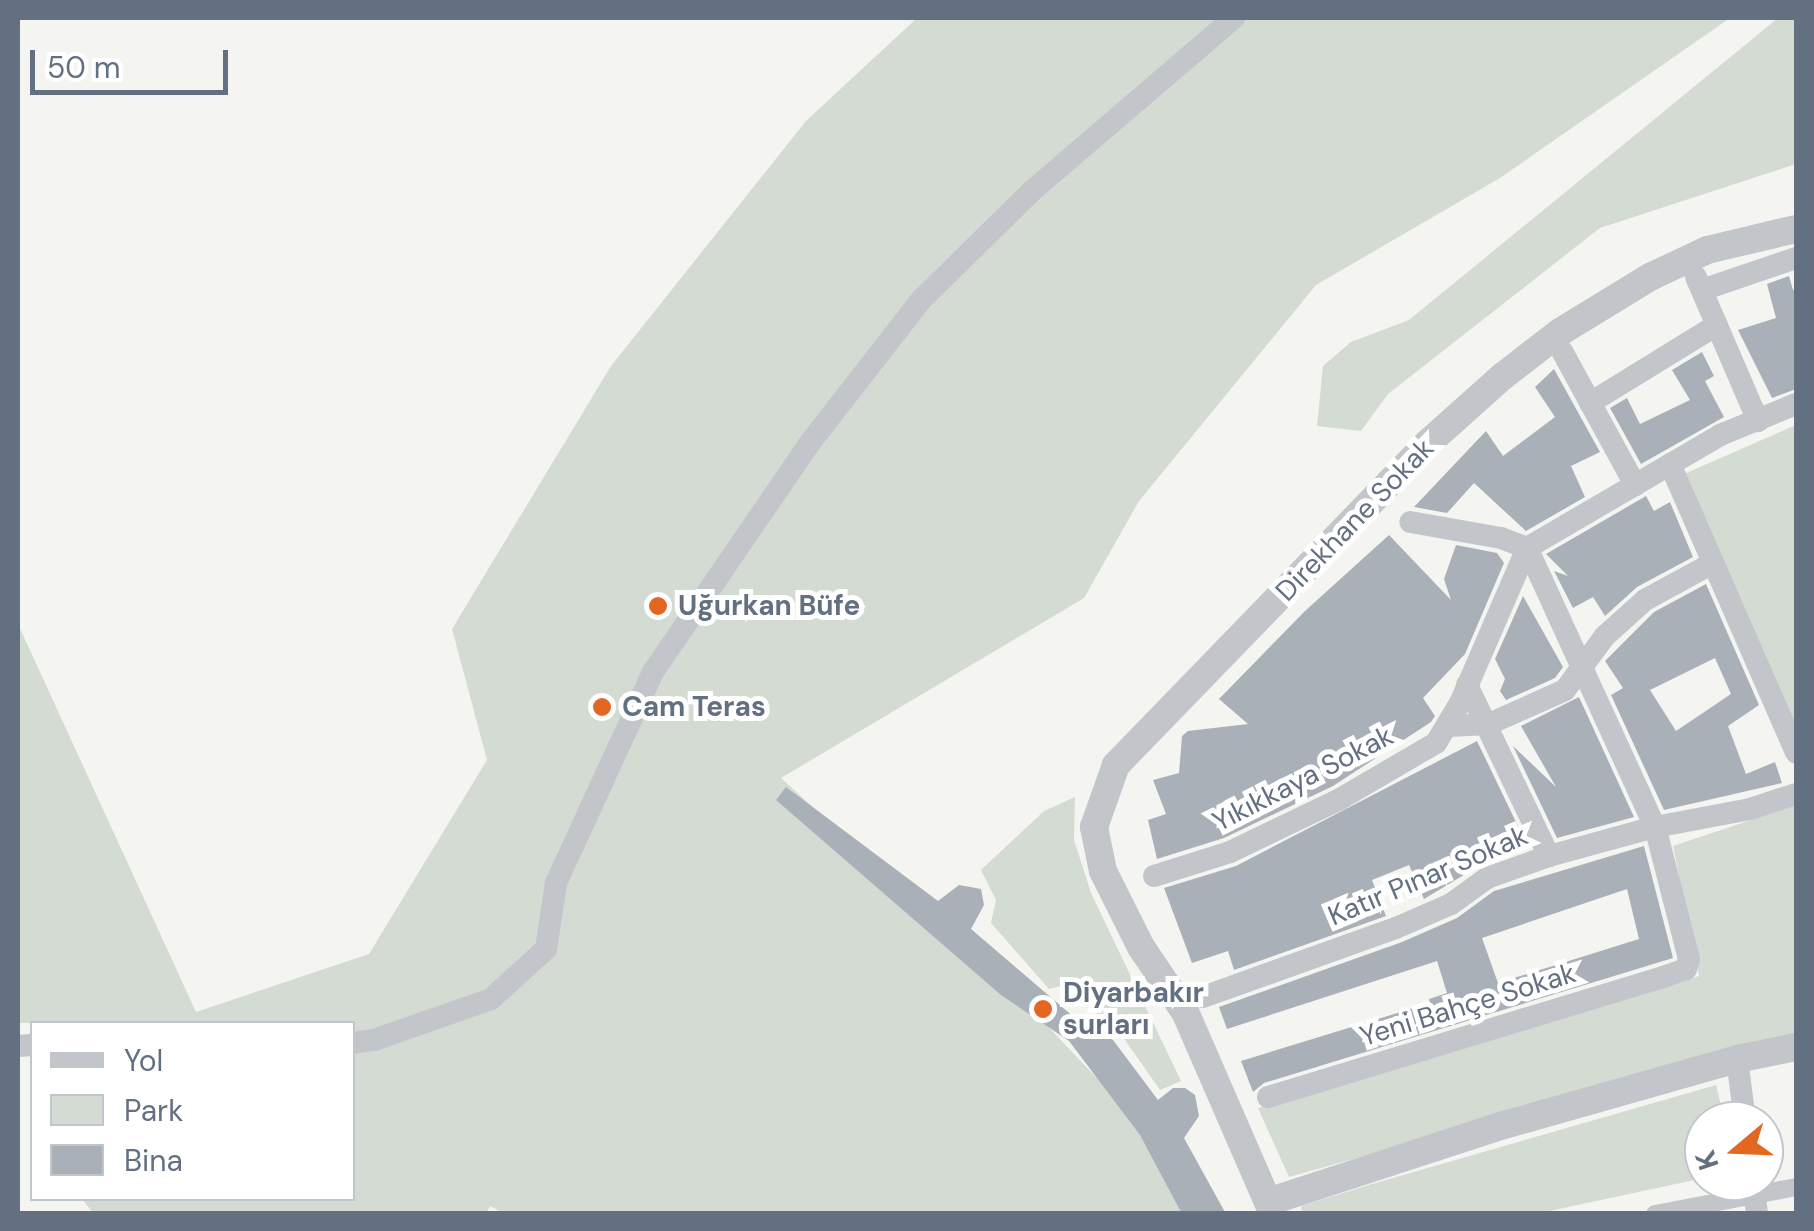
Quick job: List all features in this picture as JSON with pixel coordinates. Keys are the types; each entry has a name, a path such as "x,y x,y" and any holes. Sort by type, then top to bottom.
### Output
{"street":[{"path":"355,1042 374,1040 491,999 546,949 556,883 652,672 799,457 922,299 1034,190 1234,18"},
{"name":"Direkhane Sokak","path":"1272,1207 1186,1012 1142,948 1103,871 1094,827 1116,766 1428,444 1502,376 1560,332 1650,277 1707,250 1796,228"},
{"path":"1758,421 1699,284 1796,258"},
{"path":"1590,403 1717,325"},
{"path":"1562,352 1635,485"},
{"path":"1527,548 1720,435 1796,404"},
{"path":"1670,464 1796,753"},
{"path":"1410,522 1500,538 1527,548 1584,664 1655,827"},
{"name":"Yıkıkkaya Sokak","path":"1154,876 1230,852 1340,800 1436,742 1449,726 1527,548"},
{"path":"1449,726 1488,724 1565,690 1605,636 1645,600 1712,563"},
{"path":"1467,684 1549,856"},
{"name":"Katır Pınar Sokak","path":"1204,996 1396,928 1451,904 1487,878 1549,856 1655,827 1750,809 1796,794"},
{"name":"Yeni Bahçe Sokak","path":"1268,1097 1686,969 1686,939 1655,827"},
{"path":"1272,1207 1504,1125 1737,1059 1796,1047"},
{"path":"1737,1059 1742,1101"},
{"path":"1655,1214 1727,1201"}],"green space":[{"path":"917,18 1730,18 1500,178 1316,285 1139,501 1084,598 781,778 1019,996 1130,1113 1193,1213 505,1214 490,1206 486,1214 93,1213 84,1201 355,1201 355,1021 18,1023 18,624 196,1012 369,954 487,760 452,629 611,366 806,121"},
{"path":"1778,18 1796,18 1796,164 1600,228 1388,394 1361,431 1317,426 1323,366 1351,342 1409,320"},
{"path":"1796,425 1796,727 1684,474"},
{"path":"1075,797 1074,840 1091,893 1181,1081 1160,1090 1125,1040 1094,1020 1099,1008 1094,993 1083,981 1049,989 991,923 996,900 981,870 1044,811"},
{"path":"1796,805 1796,1035 1289,1177 1258,1108 1699,976 1673,846"},
{"path":"1716,1085 1720,1101 1684,1101 1684,1182 1540,1213 1302,1213 1301,1206"}],"building":[{"path":"1789,276 1793,290 1796,288 1796,389 1772,398 1738,330 1776,318 1767,284"},
{"path":"1702,352 1714,376 1705,381 1724,417 1641,464 1610,408 1627,398 1640,424 1690,400 1672,370"},
{"path":"1554,369 1600,452 1571,466 1585,497 1526,531 1474,483 1447,513 1414,507 1486,431 1503,456 1555,417 1535,387"},
{"path":"1646,496 1654,511 1670,502 1693,557 1637,587 1605,616 1593,597 1573,608 1554,571 1568,576 1546,554"},
{"path":"1389,535 1451,600 1444,579 1456,545 1497,553 1504,563 1465,654 1423,698 1435,716 1431,722 1333,786 1224,838 1157,859 1148,820 1166,814 1153,780 1179,773 1182,736 1188,731 1248,724 1219,699 1305,611"},
{"path":"1706,584 1759,705 1728,726 1746,774 1775,762 1782,783 1664,810 1611,695 1623,688 1605,661 1654,612","holes":["1715,658 1731,694 1676,731 1650,690"]},
{"path":"1523,596 1563,667 1555,678 1506,700 1500,691 1505,679 1495,659"},
{"path":"1579,697 1634,817 1557,838 1513,746 1556,787 1521,726"},
{"path":"1477,741 1528,847 1482,864 1424,899 1409,865 1372,880 1386,916 1234,970 1228,951 1192,963 1164,888 1236,866"},
{"name":"Diyarbakır surları","path":"786,787 938,901 959,885 981,889 984,905 971,929 1082,1024 1113,1040 1158,1100 1173,1088 1185,1088 1195,1095 1199,1116 1184,1138 1226,1214 1182,1214 1140,1135 1069,1041 1001,995 776,800"},
{"path":"1644,846 1673,958 1264,1083 1253,1092 1241,1061 1430,1003 1429,999 1447,993 1437,961 1227,1029 1219,1007 1402,942 1457,918 1494,891","holes":["1627,889 1639,939 1498,983 1482,938"]}],"place":[{"name":"Uğurkan Büfe","path":"658,606"},
{"name":"Cam Teras","path":"602,707"},
{"name":"Diyarbakır surları","path":"1043,1009"}]}
